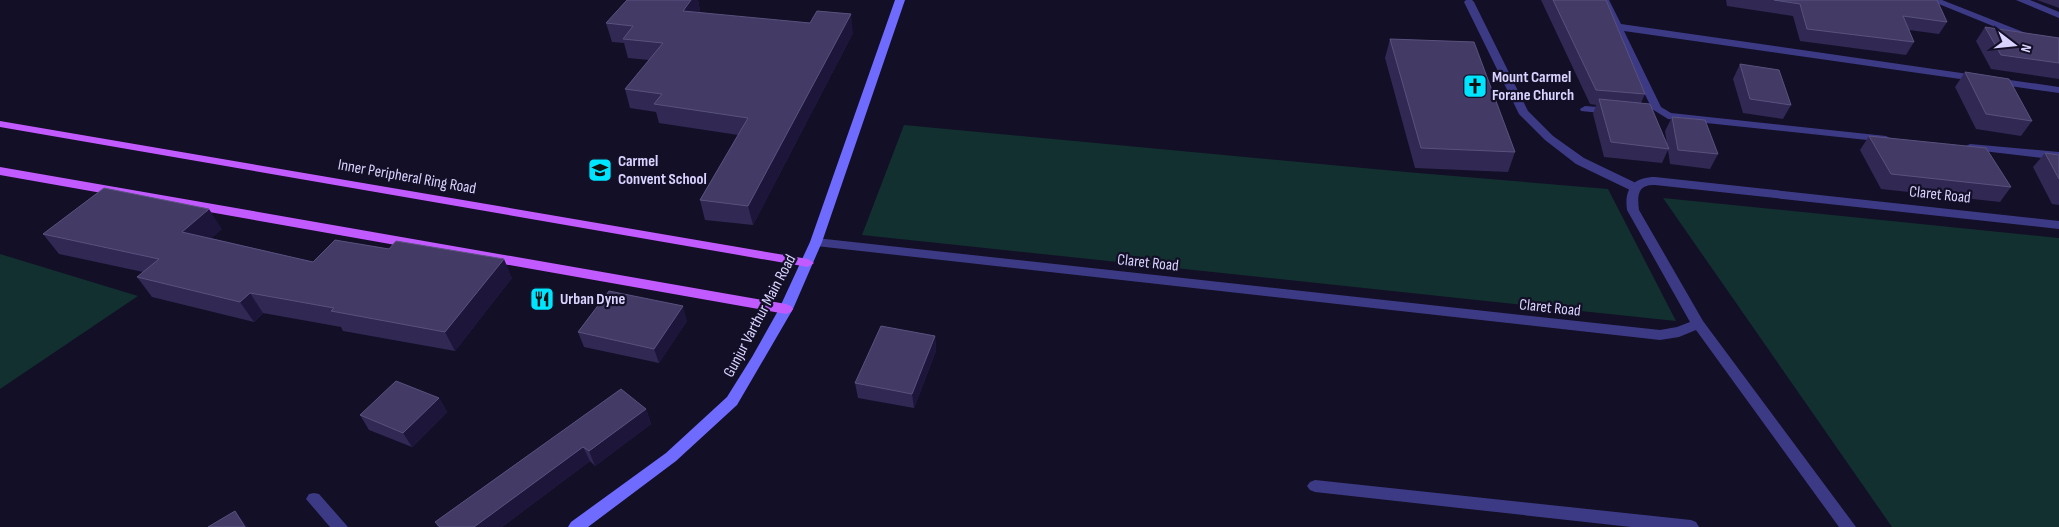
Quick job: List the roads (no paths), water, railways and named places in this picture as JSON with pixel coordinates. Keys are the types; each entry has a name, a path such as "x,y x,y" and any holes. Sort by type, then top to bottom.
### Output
{"main road":[{"name":"Gunjur Varthur Main Road","path":"576,527 671,457 732,401 757,361 786,309 816,242 900,0"},
{"name":"Inner Peripheral Ring Road","path":"0,124 808,262"},
{"path":"0,171 786,309"}],"street":[{"path":"1604,0 1657,108 1668,116"},
{"path":"1934,0 2059,50"},
{"path":"2021,0 2059,15"},
{"path":"1469,2 1523,112 1549,138 1580,161 1634,187 1632,202 1636,218 1698,324 1848,527"},
{"path":"1618,27 2059,90"},
{"path":"1585,109 1622,112"},
{"path":"1650,114 1897,140"},
{"path":"1956,146 2059,156"},
{"name":"Claret Road","path":"1634,187 1641,181 1655,180 2059,225"},
{"name":"Claret Road","path":"816,242 1642,334 1669,334 1698,324"},
{"path":"1316,486 1691,527"},
{"path":"314,499 340,527"}],"place":[{"name":"Mount Carmel Forane Church","path":"1475,86"},
{"name":"Carmel Convent School","path":"600,170"},
{"name":"Urban Dyne","path":"542,299"}]}
